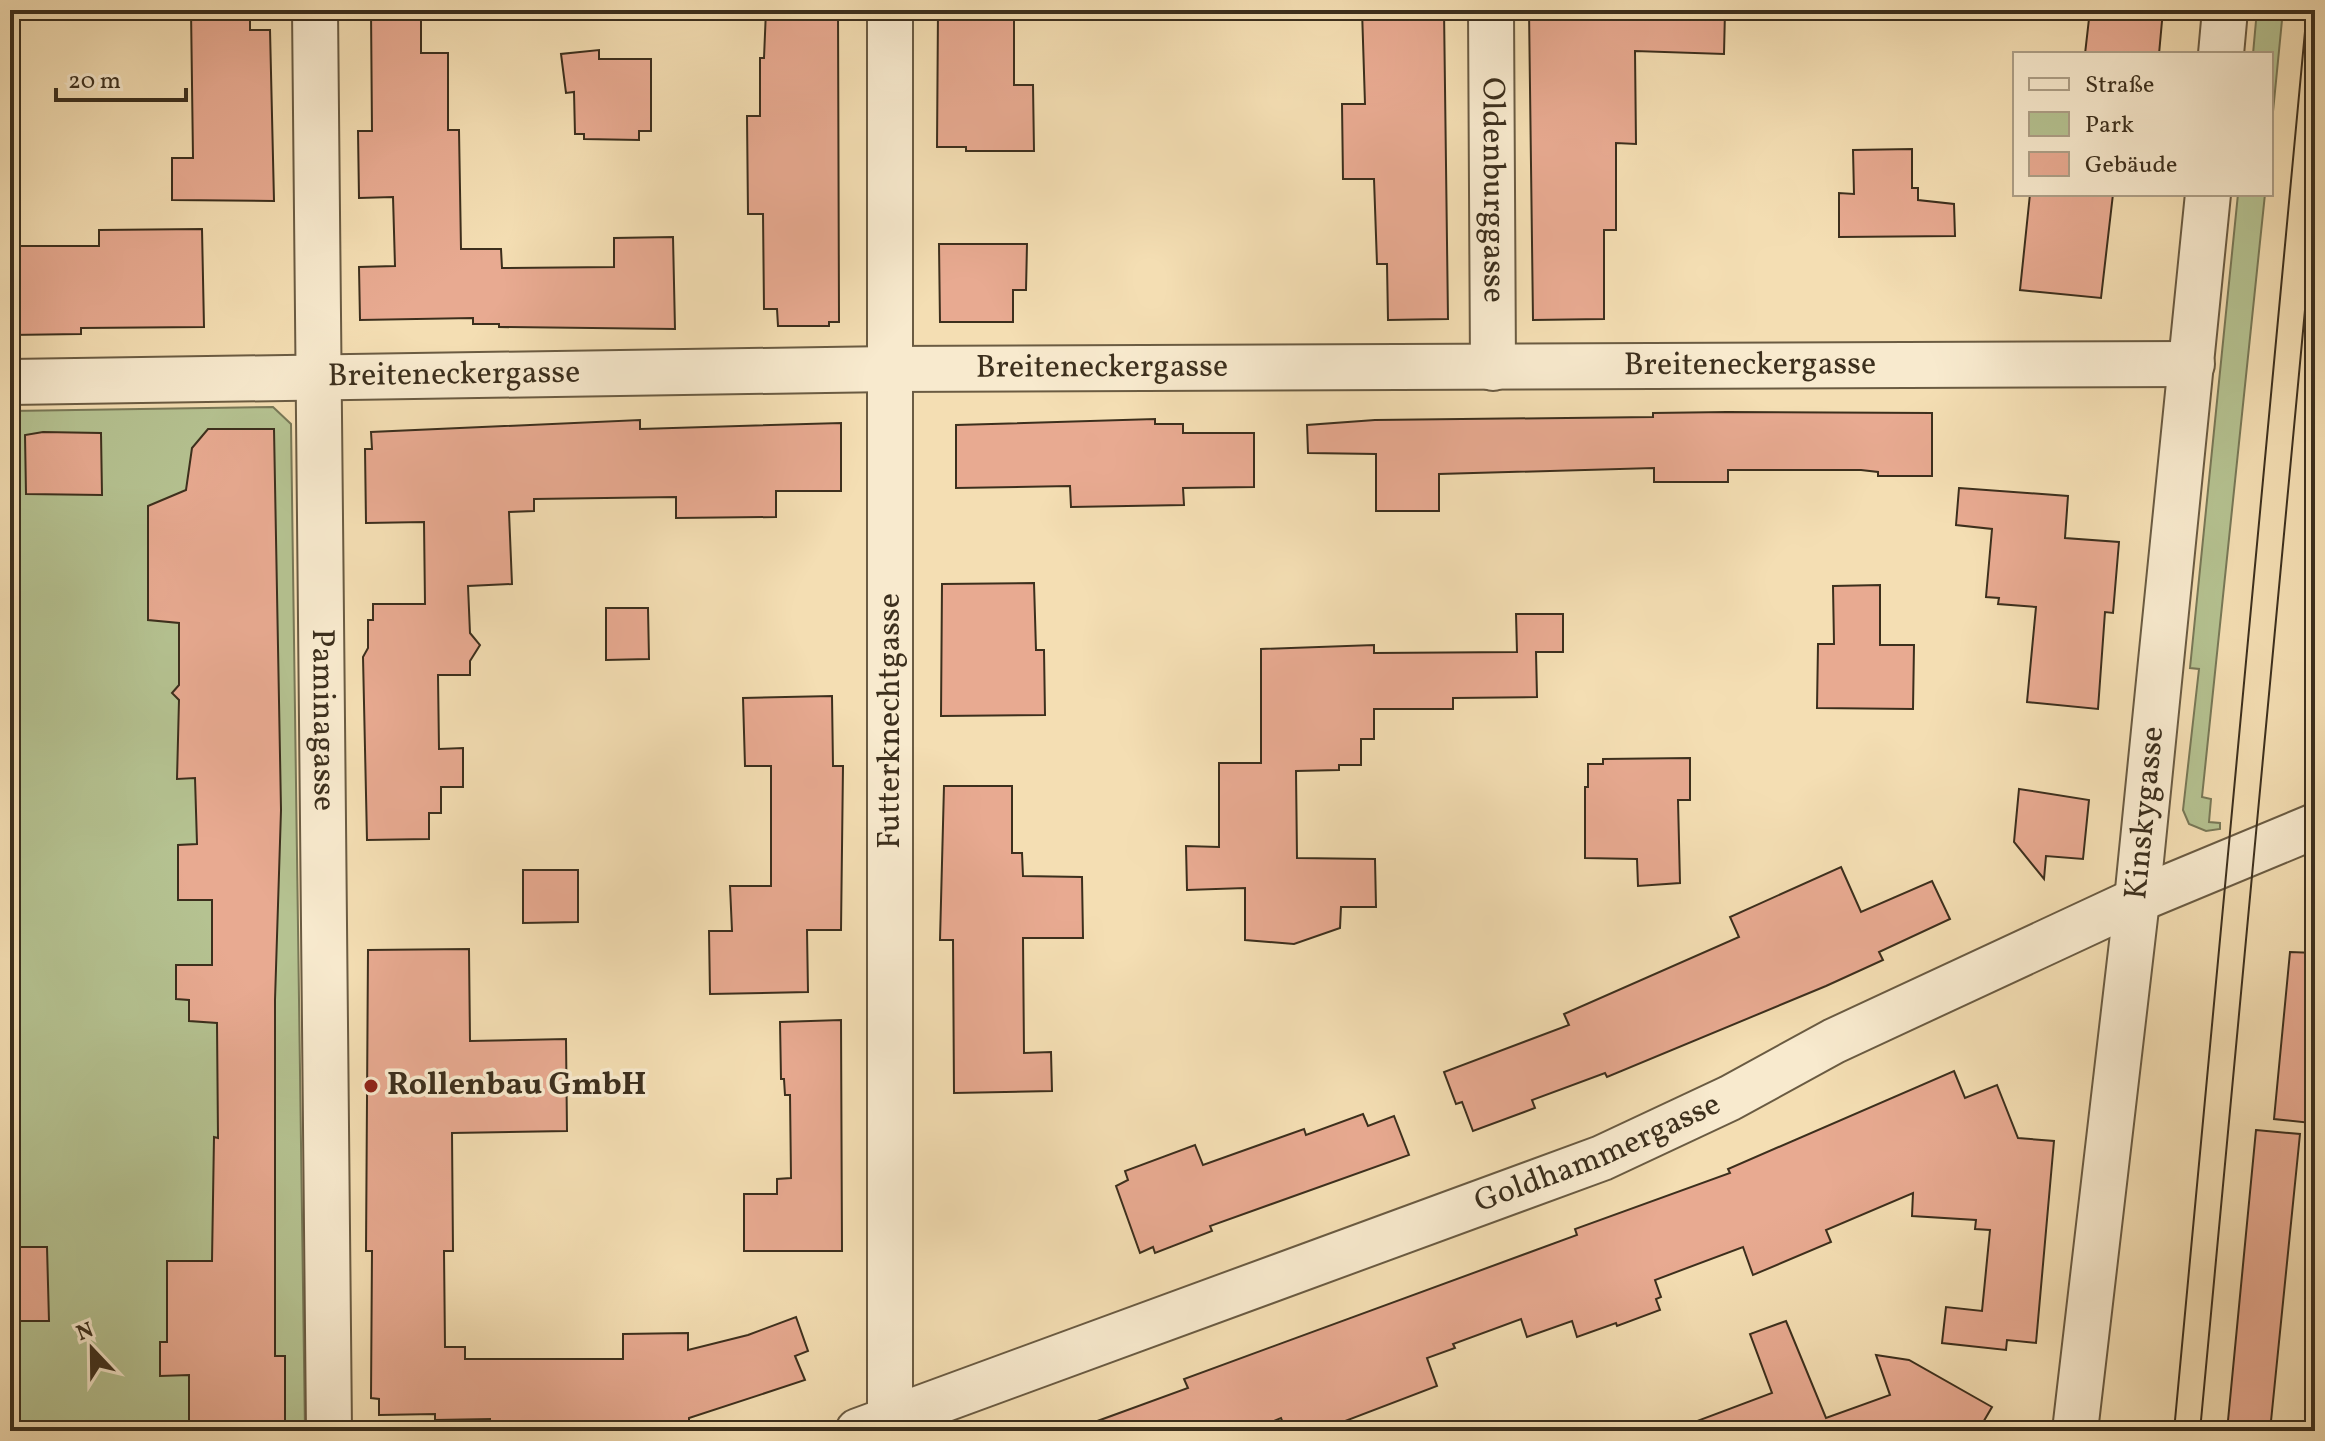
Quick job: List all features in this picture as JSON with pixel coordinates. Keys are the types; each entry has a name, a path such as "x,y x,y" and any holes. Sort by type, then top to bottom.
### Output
{"street":[{"name":"Paminagasse","path":"315,10 329,1431"},
{"name":"Futterknechtgasse","path":"881,1427 890,10"},
{"name":"Oldenburggasse","path":"1491,10 1493,368"},
{"path":"2221,52 2225,10"},
{"name":"Kinskygasse","path":"2075,1431 2137,900 2208,196"},
{"name":"Breiteneckergasse","path":"10,382 890,369 2192,364"},
{"name":"Goldhammergasse","path":"881,1427 1602,1158 1730,1098 1834,1041 2137,900 2315,826"}],"green space":[{"path":"2257,10 2283,10 2273,112 2273,52 2253,52"},
{"path":"2238,196 2265,196 2202,797 2211,799 2209,822 2220,823 2220,829 2206,831 2189,824 2183,810 2199,669 2190,668"},
{"path":"273,407 291,424 305,1431 10,1431 10,411"}],"building":[{"path":"191,10 250,10 250,30 270,30 274,201 172,200 172,158 193,158"},
{"path":"371,10 421,10 421,53 448,53 448,130 459,130 461,249 501,249 502,268 614,267 614,238 673,237 675,329 499,327 499,324 473,324 473,318 360,320 359,267 395,266 393,197 359,198 358,131 372,131"},
{"path":"766,10 838,10 839,322 829,322 829,326 778,326 777,309 764,309 763,214 748,214 747,116 760,116 760,58 764,58"},
{"path":"938,10 1014,10 1014,85 1033,85 1034,151 966,151 966,147 937,147"},
{"path":"1362,10 1444,10 1448,319 1388,320 1387,264 1377,264 1374,179 1343,179 1342,104 1365,104"},
{"path":"1529,10 1725,11 1724,54 1635,51 1636,144 1616,143 1616,230 1604,230 1604,319 1533,320"},
{"path":"2090,10 2163,10 2159,52 2085,52"},
{"path":"599,50 599,59 651,59 651,131 639,131 639,140 584,139 584,134 575,134 574,92 566,93 561,54"},
{"path":"1912,149 1912,188 1918,188 1918,200 1954,204 1955,236 1839,237 1839,193 1854,194 1853,150"},
{"path":"2030,196 2113,196 2101,298 2020,290"},
{"path":"202,229 204,327 81,328 81,334 10,335 10,246 99,246 99,230"},
{"path":"939,244 1027,244 1026,290 1013,290 1013,322 940,322"},
{"path":"1653,413 1932,413 1932,476 1878,476 1878,472 1861,470 1728,470 1728,482 1654,482 1654,468 1439,474 1439,511 1376,511 1376,454 1308,453 1307,425 1375,420 1653,417"},
{"path":"1155,419 1155,424 1183,424 1183,433 1254,433 1254,487 1183,488 1184,505 1071,507 1070,486 956,488 956,425"},
{"path":"640,420 640,429 841,423 841,491 776,491 776,517 676,518 676,497 534,499 534,511 509,512 512,584 468,586 470,633 480,645 470,661 470,675 438,675 439,749 463,748 463,787 441,787 441,813 429,813 429,839 367,840 363,657 368,648 368,620 373,620 373,604 425,604 424,522 366,523 365,449 372,449 371,432"},
{"path":"208,429 274,429 281,810 275,1000 275,1356 285,1356 285,1421 189,1421 189,1375 160,1376 160,1342 167,1342 167,1261 212,1261 214,1137 218,1138 217,1023 189,1021 189,1000 176,999 176,965 212,965 212,900 178,900 178,845 197,844 195,778 177,779 179,700 172,693 179,685 179,623 148,620 148,506 186,490 192,448"},
{"path":"43,432 101,433 102,495 26,494 25,435"},
{"path":"1959,488 2068,496 2065,538 2119,542 2113,613 2105,612 2098,709 2027,702 2036,607 1998,604 1999,598 1986,597 1992,529 1956,525"},
{"path":"1034,583 1036,650 1044,650 1045,715 941,716 942,584"},
{"path":"1880,585 1880,645 1914,645 1913,709 1817,708 1818,644 1834,644 1833,586"},
{"path":"606,608 648,608 649,659 606,660"},
{"path":"1516,614 1563,614 1563,652 1536,652 1537,697 1453,698 1453,709 1374,709 1374,739 1361,739 1361,765 1339,765 1339,770 1296,771 1297,858 1375,859 1376,907 1341,907 1340,928 1294,944 1245,940 1245,888 1187,890 1186,846 1219,847 1219,763 1261,763 1261,649 1374,645 1374,653 1517,652"},
{"path":"832,696 833,766 843,766 841,930 807,930 808,992 710,994 709,931 732,931 730,886 771,886 771,766 745,766 743,698"},
{"path":"1690,758 1690,800 1678,800 1680,883 1638,886 1637,859 1585,858 1588,764 1603,764 1603,759"},
{"path":"944,786 1012,786 1012,853 1022,853 1023,876 1082,877 1083,938 1023,938 1024,1053 1051,1052 1052,1091 954,1093 953,940 940,940"},
{"path":"2019,789 2089,800 2083,859 2046,856 2044,879 2014,842"},
{"path":"1841,867 1861,912 1932,881 1950,919 1879,952 1883,960 1826,986 1607,1077 1605,1073 1532,1100 1535,1108 1473,1131 1462,1102 1456,1104 1444,1072 1569,1025 1564,1014 1739,937 1730,917"},
{"path":"523,870 578,870 578,922 523,923"},
{"path":"469,949 470,1041 566,1039 567,1131 452,1133 453,1251 444,1251 445,1347 465,1347 465,1359 623,1359 623,1334 688,1333 688,1350 748,1335 796,1317 808,1351 795,1356 805,1380 689,1418 689,1426 490,1427 490,1419 435,1420 435,1414 379,1415 379,1399 371,1398 372,1251 366,1251 368,950"},
{"path":"2290,952 2315,953 2315,1075 2311,1123 2274,1119"},
{"path":"841,1020 842,1251 744,1251 744,1194 777,1194 777,1179 791,1178 790,1095 785,1095 784,1079 781,1079 780,1022"},
{"path":"1954,1071 1965,1098 1997,1085 2018,1138 2054,1141 2036,1343 2007,1340 2006,1350 1942,1343 1946,1307 1982,1311 1990,1230 1975,1229 1976,1220 1912,1216 1913,1193 1826,1230 1831,1242 1753,1275 1743,1247 1655,1280 1661,1297 1656,1299 1660,1310 1617,1326 1616,1323 1577,1337 1572,1321 1527,1337 1521,1319 1453,1344 1455,1348 1427,1358 1437,1386 1345,1421 1349,1431 1286,1431 1281,1418 1249,1431 1082,1431 1081,1427 1188,1388 1184,1379 1577,1235 1575,1229 1730,1173 1728,1169"},
{"path":"1363,1114 1368,1126 1394,1116 1409,1155 1210,1226 1212,1231 1155,1253 1153,1247 1140,1253 1116,1186 1128,1180 1125,1171 1195,1145 1203,1165 1304,1129 1306,1135"},
{"path":"2256,1130 2300,1134 2270,1431 2227,1431"},
{"path":"10,1247 47,1247 49,1321 10,1321"},
{"path":"1786,1321 1826,1418 1890,1395 1876,1355 1909,1360 1992,1407 1978,1431 1682,1431 1681,1427 1772,1393 1750,1334"}],"tram line":[{"path":"2174,1431 2307,10"},
{"path":"2200,1431 2315,203"}],"place":[{"name":"Rollenbau GmbH","path":"371,1086"}]}
